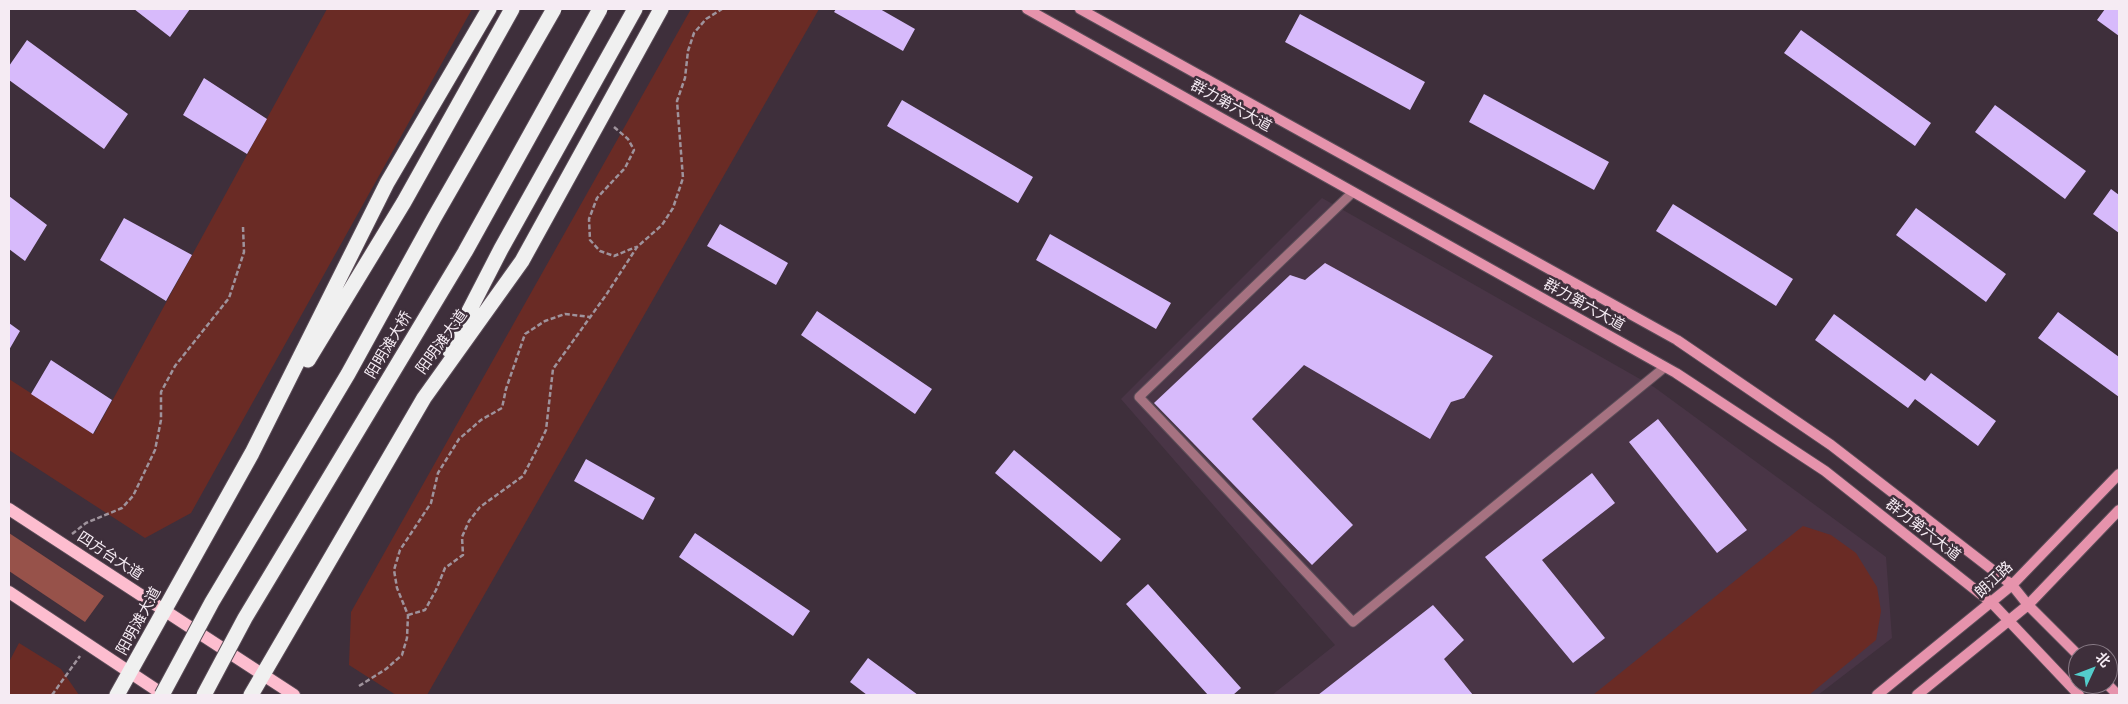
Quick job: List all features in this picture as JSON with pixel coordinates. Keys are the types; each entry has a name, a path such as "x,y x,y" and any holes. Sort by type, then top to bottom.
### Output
{"highway":[{"name":"阳明滩大道","path":"117,695 252,453 387,183 489,9"},
{"path":"252,453 404,202 512,9"},
{"name":"阳明滩大桥","path":"163,695 212,602 348,374 434,218 554,9"},
{"name":"阳明滩大桥","path":"204,695 245,618 465,252 600,9"},
{"path":"424,398 501,249 635,9"},
{"name":"阳明滩大道","path":"251,695 424,398 522,261 661,9"}],"main road":[{"name":"群力第六大道","path":"1027,9 1666,367 1825,471 1992,603 2079,695"},
{"name":"群力第六大道","path":"1080,9 1677,340 1831,445 2012,585 2028,605 2068,645"},
{"name":"朗江路","path":"1877,695 2012,585 2119,474"},
{"name":"四方台大道","path":"9,509 294,695"},
{"path":"1917,695 2028,605 2119,510"},
{"path":"9,592 163,695"}],"lane":[{"path":"1353,192 1139,397 1353,622 1666,367"}],"path":[{"path":"408,615 425,610 445,568 463,555 462,537 469,521 480,507 523,476 546,430 553,369 612,288 637,247 662,225 673,208 683,178 677,101 685,78 688,51 694,33 706,19 722,9"},
{"path":"602,116 628,139 634,150 625,168 597,198 588,219 590,240 600,251 614,256 637,247"},
{"path":"62,543 86,523 122,508 133,496 155,450 161,420 161,392 175,366 229,298 244,252 243,227"},
{"path":"359,686 386,669 402,655 408,638 408,615 397,588 394,570 400,550 431,503 438,472 459,439 481,420 502,408 506,389 525,334 545,321 565,314 590,317"},
{"path":"52,695 88,644"}],"shaded area":[{"path":"327,9 472,9 191,513 145,538 9,450 9,379 94,434"},
{"path":"691,9 819,9 427,695 396,695 349,665 351,612"},
{"path":"1322,198 1654,387 1886,557 1892,638 1818,695 1272,695 1335,645 1121,399"},
{"path":"1803,526 1831,535 1856,553 1877,587 1881,611 1876,640 1809,695 1593,695"},
{"path":"9,533 104,596 85,622 9,571"},
{"path":"19,643 61,669 79,695 9,695 9,662"}],"building":[{"path":"134,9 190,9 170,37"},
{"path":"836,9 880,9 915,29 903,51 834,12"},
{"path":"2105,9 2119,9 2119,36 2097,20"},
{"path":"1300,14 1425,82 1410,110 1285,42"},
{"path":"1801,30 1931,123 1915,146 1784,53"},
{"path":"27,40 128,114 104,149 9,80 9,66"},
{"path":"204,78 267,119 247,154 183,115"},
{"path":"1484,94 1609,162 1594,190 1469,122"},
{"path":"902,100 1033,177 1018,203 887,126"},
{"path":"1995,105 2086,171 2065,199 1975,132"},
{"path":"2111,189 2119,195 2119,233 2093,214"},
{"path":"9,196 47,225 25,261 9,249"},
{"path":"1673,204 1793,279 1776,306 1656,231"},
{"path":"1916,208 2006,274 1986,302 1896,235"},
{"path":"124,218 192,255 166,301 100,260"},
{"path":"720,224 788,263 776,285 707,246"},
{"path":"1050,234 1171,303 1156,329 1036,260"},
{"path":"1325,263 1493,356 1464,398 1451,402 1430,439 1304,365 1252,419 1353,525 1312,565 1154,403 1290,275 1305,280"},
{"path":"817,311 932,389 915,414 801,335"},
{"path":"2058,312 2119,357 2119,397 2038,338"},
{"path":"1834,314 1925,381 1931,373 1996,421 1978,446 1915,399 1908,408 1815,340"},
{"path":"9,323 20,331 9,350"},
{"path":"51,360 112,400 93,434 31,394"},
{"path":"1658,419 1747,530 1717,553 1629,442"},
{"path":"1014,450 1121,539 1101,562 995,473"},
{"path":"586,459 655,498 643,520 574,481"},
{"path":"1592,473 1615,503 1542,560 1605,638 1573,663 1485,557"},
{"path":"695,533 810,611 793,636 679,557"},
{"path":"1148,584 1241,688 1233,695 1208,695 1126,604"},
{"path":"1433,605 1464,640 1444,659 1473,695 1318,695"},
{"path":"868,658 918,695 867,695 850,682"}]}
